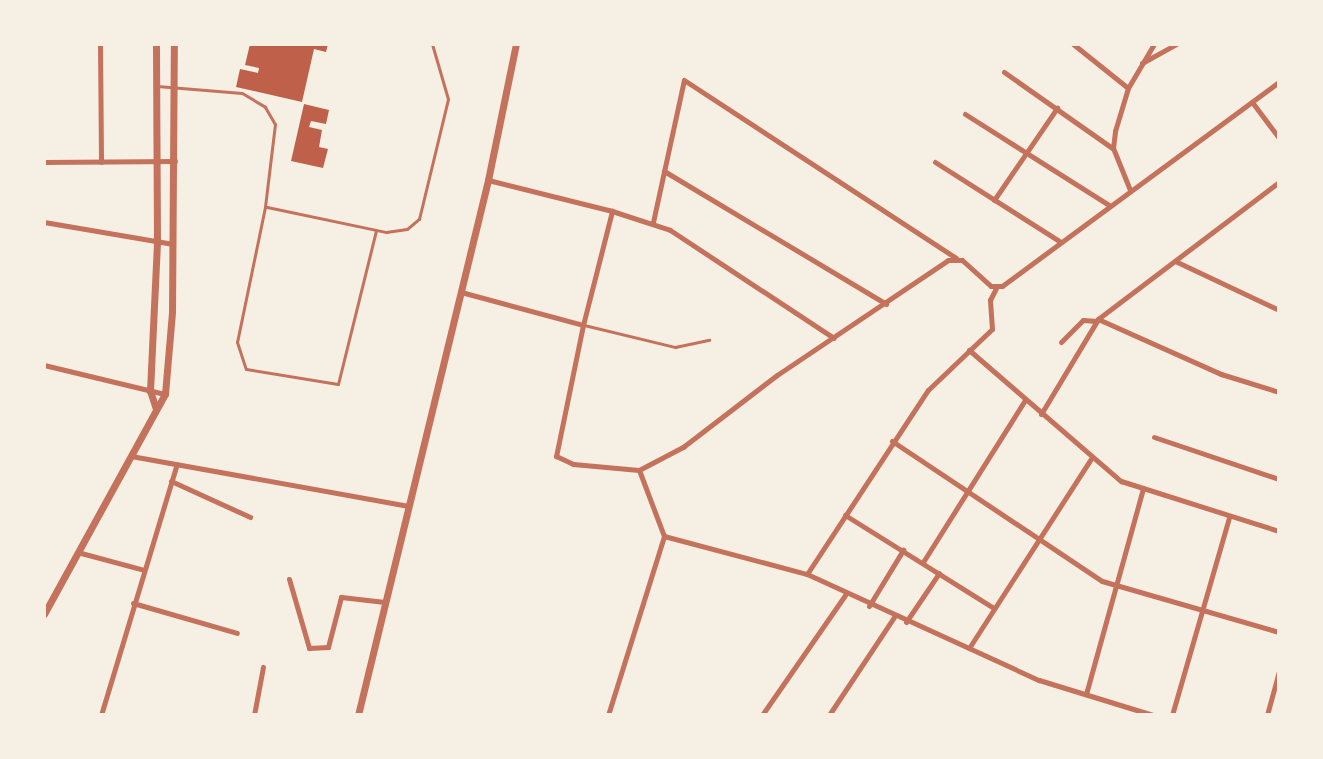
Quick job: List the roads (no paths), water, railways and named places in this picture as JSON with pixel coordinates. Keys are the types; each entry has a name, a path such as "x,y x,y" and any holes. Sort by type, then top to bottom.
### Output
{"street":[{"path":"100,44 101,162"},
{"path":"156,44 157,241 150,391 156,409"},
{"path":"44,614 81,553 165,394 174,244 174,44"},
{"path":"358,715 488,180 516,44"},
{"path":"1073,44 1128,88"},
{"path":"1113,148 1128,88 1154,44"},
{"path":"1142,63 1176,44"},
{"path":"1004,72 1113,148 1130,190"},
{"path":"653,222 684,80 957,258 996,288"},
{"path":"807,574 928,390 994,325 990,300 996,288 1279,82"},
{"path":"1252,102 1279,138"},
{"path":"994,200 1057,108"},
{"path":"965,114 1109,205"},
{"path":"44,162 176,161"},
{"path":"935,162 1059,241"},
{"path":"664,170 886,304"},
{"path":"488,180 653,222 834,338"},
{"path":"1041,414 1097,320 1279,182"},
{"path":"612,211 583,325 556,456 573,464 639,470 683,447 834,338 957,258"},
{"path":"44,222 174,244"},
{"path":"1175,261 1227,290 1279,310"},
{"path":"461,292 583,325"},
{"path":"154,310 172,312"},
{"path":"1061,342 1083,320 1097,320 1221,374 1279,392"},
{"path":"969,350 1091,459 1121,481 1279,531"},
{"path":"44,365 165,394"},
{"path":"923,562 1025,400"},
{"path":"1154,437 1279,479"},
{"path":"892,441 1040,540 1067,563 1116,587 1279,632"},
{"path":"131,456 410,506"},
{"path":"969,648 1091,459"},
{"path":"101,715 177,464"},
{"path":"608,715 664,536 639,470"},
{"path":"171,481 250,517"},
{"path":"1086,694 1143,489"},
{"path":"845,515 994,608"},
{"path":"1172,715 1229,517"},
{"path":"664,536 807,574 869,606 969,648 1086,694 1153,715"},
{"path":"869,606 903,550"},
{"path":"81,553 144,570"},
{"path":"906,622 939,573"},
{"path":"289,579 309,648 328,647 341,597 386,602"},
{"path":"762,715 845,595"},
{"path":"133,603 237,633"},
{"path":"829,715 894,617"},
{"path":"254,715 263,667"},
{"path":"1267,715 1279,671"}],"lane":[{"path":"265,207 376,231 407,229 421,215 448,99 432,44"},
{"path":"157,86 226,89 265,107 276,134 265,207 237,342 239,359 250,370 338,384 376,231"},
{"path":"583,325 675,347 709,340"}]}
